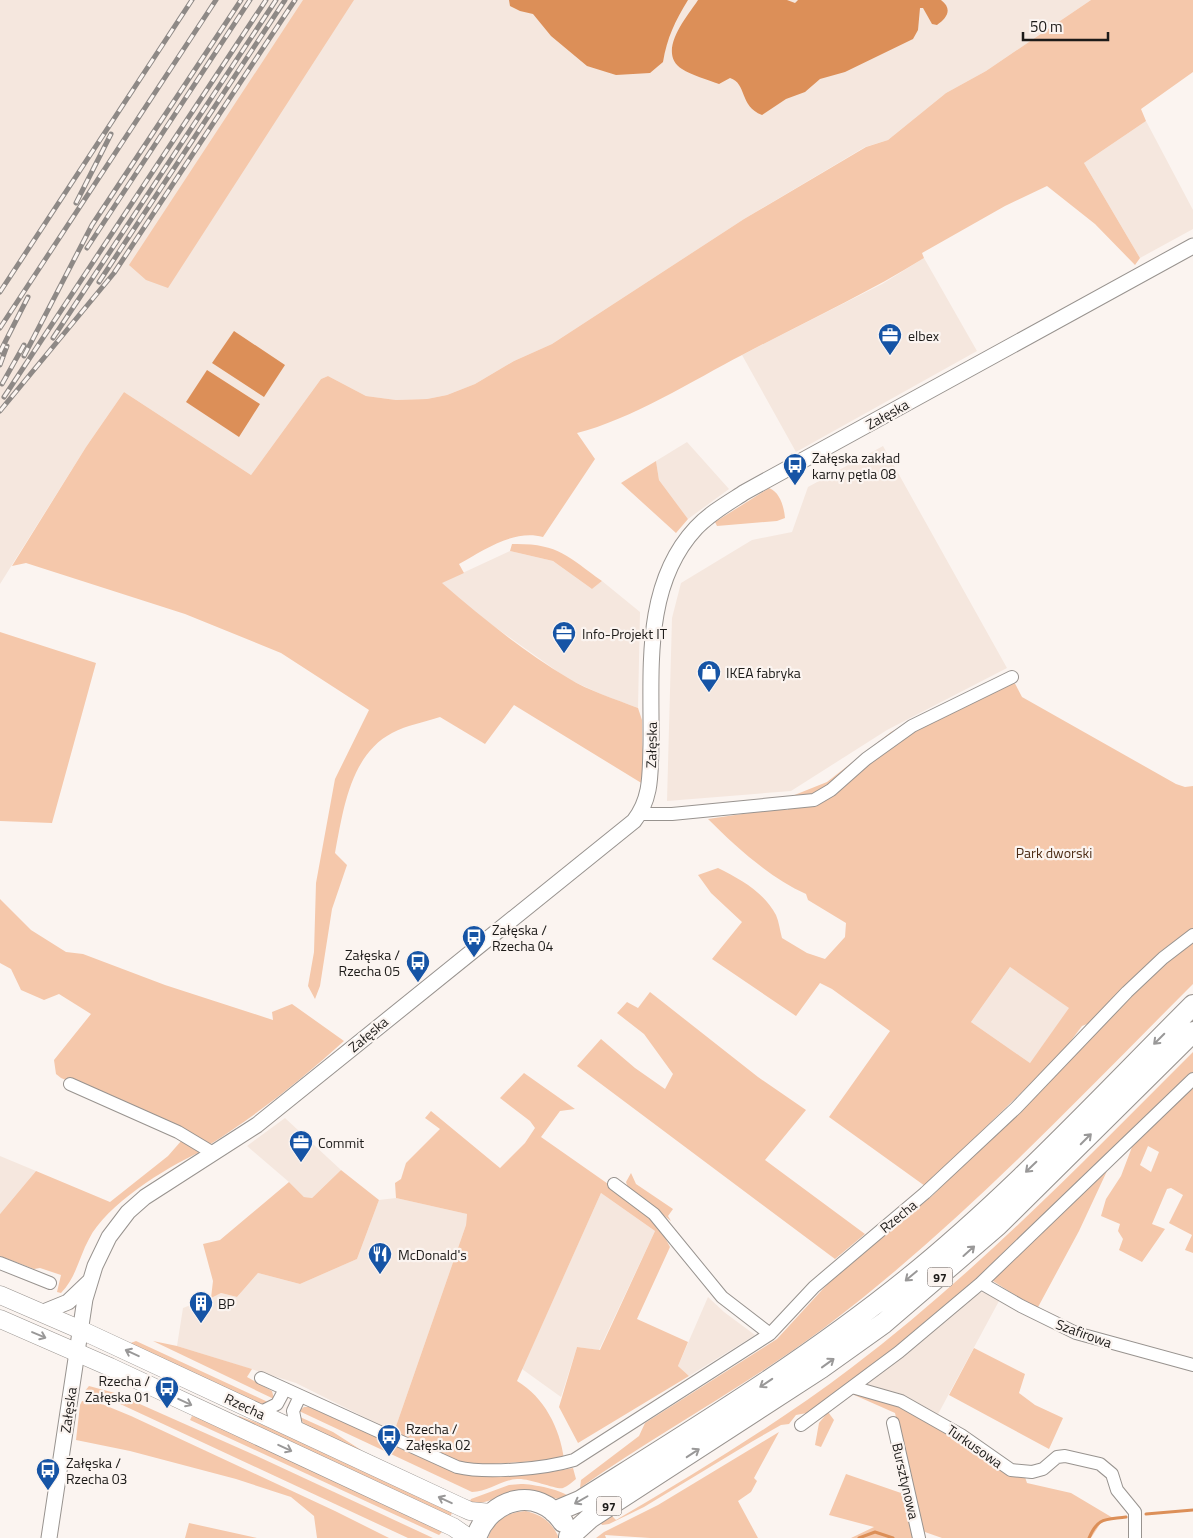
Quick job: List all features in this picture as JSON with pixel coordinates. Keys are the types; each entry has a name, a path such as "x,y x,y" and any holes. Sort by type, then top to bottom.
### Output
{"main road":[{"name":"97","path":"554,1512 580,1501 727,1409 814,1350 907,1280 971,1224 1030,1168 1193,1005"},
{"name":"97","path":"569,1537 590,1518 821,1368 884,1323 997,1226 1193,1032"},
{"name":"Rzecha","path":"0,1295 81,1330 461,1508 470,1511 491,1512"},
{"name":"Rzecha","path":"0,1319 77,1352 453,1526 469,1538"},
{"path":"476,1538 484,1520 491,1512 506,1503 523,1500 540,1504 554,1512 561,1520 569,1537"}],"street":[{"name":"Załęska","path":"49,1538 77,1352 90,1281 101,1252 118,1223 128,1212 166,1181 257,1125 444,972 627,827 639,814 646,799 650,782 652,654 659,599 673,560 697,528 716,511 745,492 1193,246"},
{"path":"639,814 672,814 814,800 831,790 866,760 912,726 1012,677"},
{"name":"Rzecha","path":"261,1378 444,1463 471,1470 556,1466 574,1460 770,1334 814,1287 925,1193 1009,1114 1127,992 1163,958 1193,934"},
{"path":"801,1425 899,1352 981,1283 1193,1079"},
{"path":"70,1084 178,1132 213,1153"},
{"path":"614,1184 654,1214 672,1233 707,1281 722,1297 770,1334"},
{"path":"0,1263 50,1283"},
{"name":"Załęska","path":"41,1313 68,1302 90,1281"},
{"name":"Szafirowa","path":"981,1283 1021,1306 1087,1337 1193,1365"},
{"name":"Turkusowa","path":"852,1387 901,1401 954,1431 1011,1470 1032,1472 1043,1468 1057,1457 1065,1456 1100,1464 1112,1474 1118,1490 1135,1512 1136,1538"},
{"path":"259,1413 277,1404 284,1389"},
{"path":"297,1431 293,1411 300,1396"},
{"name":"Bursztynowa","path":"893,1423 919,1538"}],"shaded area":[{"path":"0,0 1091,0 986,71 946,93 888,140 865,147 744,219 552,344 514,361 475,384 447,395 427,399 396,400 366,396 328,376 321,379 251,475 124,392 86,447 0,584"},
{"path":"509,0 688,0 672,30 663,62 650,73 616,75 587,66 551,36 533,14 510,6"},
{"path":"698,0 787,0 795,3 798,0 941,0 945,3 948,10 944,19 937,25 932,24 923,8 920,8 918,30 913,39 845,72 820,79 805,92 786,99 762,115 755,111 746,101 739,85 735,81 730,78 719,84 682,69 675,62 672,53 676,34"},
{"path":"1146,121 1193,210 1193,229 1140,258 1084,163"},
{"path":"924,258 977,351 796,452 742,355 882,284"},
{"path":"234,331 285,365 264,397 212,363"},
{"path":"207,370 260,404 239,437 186,402"},
{"path":"687,442 729,489 688,519 659,480 656,461"},
{"path":"883,446 1007,668 887,730 791,791 667,801 672,618 681,583 752,540 792,532 808,487"},
{"path":"510,551 553,561 592,589 602,581 640,612 638,708 568,679 478,615 441,583"},
{"path":"1010,967 1070,1008 1030,1063 971,1022"},
{"path":"285,1118 341,1170 312,1198 304,1197 247,1146"},
{"path":"0,1156 36,1171 0,1214"},
{"path":"601,1193 655,1231 599,1350 577,1347 561,1397 522,1369"},
{"path":"396,1198 467,1214 466,1225 394,1432 296,1383 177,1346 183,1308 221,1293 237,1297 258,1273 300,1284 357,1259 379,1200"},
{"path":"985,1291 999,1301 937,1416 864,1385 975,1295"},
{"path":"708,1297 724,1312 755,1335 689,1376 678,1366"}],"green space":[{"path":"303,0 354,0 168,288 146,280 129,265"},
{"path":"1091,0 1193,0 1193,72 1141,109 1146,121 1084,163 1140,258 1135,265 1095,224 1047,186 1005,206 922,253 924,258 857,296 640,409 597,427 577,433 595,459 543,537 521,536 499,542 459,564 464,573 442,583 503,633 551,668 585,687 638,708 642,720 643,784 514,705 485,744 440,717 392,733 366,755 345,802 335,853 347,865 332,909 320,986 315,999 308,986 314,952 316,883 335,779 369,710 281,653 185,614 26,563 12,566 86,447 124,392 251,475 321,379 328,376 366,396 396,400 427,399 447,395 475,384 514,361 552,344 744,219 866,147 888,140 946,93 986,71"},
{"path":"656,461 659,480 688,519 676,533 621,483"},
{"path":"769,488 779,496 785,518 777,521 717,526 715,522"},
{"path":"512,544 541,546 561,553 602,581 592,589 553,561 510,551"},
{"path":"0,632 96,663 52,823 0,821"},
{"name":"Park dworski","path":"1010,674 1022,697 1176,784 1185,787 1193,786 1193,928 1161,951 1092,1022 1082,1026 1061,1054 925,1186 829,1117 890,1031 832,989 820,983 796,1016 712,959 742,922 711,893 698,875 718,868 743,882 758,893 771,907 776,915 782,938 807,953 825,959 845,937 846,923 808,900 806,894 766,870 742,851 708,819 776,809 788,810 787,798 827,782 891,732","holes":["1010,967 1069,1008 1030,1063 971,1022"]},
{"path":"0,899 31,930 66,952 83,954 165,985 273,1020 272,1012 292,1004 344,1041 279,1096 209,1145 188,1131 61,1078 56,1074 54,1060 91,1014 59,994 44,1000 21,990 11,969 0,963"},
{"path":"1193,943 1193,984 1060,1118 969,1206 922,1248 824,1328 764,1370 580,1488 581,1480 639,1436 645,1423 777,1339 833,1278 933,1195 1172,957"},
{"path":"650,992 758,1077 806,1110 765,1160 865,1234 835,1259 577,1066 601,1039 635,1068 665,1089 673,1074 644,1034 617,1013 627,1002 638,1008"},
{"path":"1193,1052 1193,1074 1030,1231 927,1323 812,1412 796,1415 789,1424 781,1425 753,1441 644,1507 609,1524 602,1525 600,1522 612,1516 616,1520 765,1428 823,1389 897,1332 985,1256 1111,1135"},
{"path":"524,1073 575,1109 560,1111 541,1137 611,1186 658,1224 670,1247 637,1319 688,1342 678,1366 689,1376 578,1443 559,1407 577,1347 600,1350 655,1231 601,1193 517,1381 535,1396 549,1414 559,1436 564,1459 479,1465 458,1461 394,1432 466,1225 467,1214 396,1198 395,1183 401,1179 406,1163 440,1129 425,1118 431,1111 500,1168 525,1143 535,1128 530,1121 500,1098"},
{"path":"1193,1086 1193,1253 1185,1250 1192,1235 1169,1223 1183,1195 1171,1188 1167,1189 1152,1224 1165,1229 1142,1262 1119,1250 1123,1239 1118,1231 1120,1224 1101,1216 1106,1199 1121,1176 1132,1147","holes":["1148,1146 1159,1152 1151,1172 1140,1165"]},
{"path":"182,1140 199,1148 200,1152 154,1178 109,1213 97,1226 89,1239 74,1274 61,1293 57,1292 61,1275 40,1268 34,1269 0,1256 0,1214 36,1171 110,1202 168,1156"},
{"path":"341,1170 379,1200 357,1259 300,1284 258,1273 237,1297 221,1293 211,1298 213,1281 203,1244 220,1240 289,1182 304,1197 312,1198"},
{"path":"1107,1171 1079,1231 1037,1309 993,1281 999,1272"},
{"path":"631,1173 636,1184 673,1209 668,1216 671,1221 628,1188 626,1182"},
{"path":"136,1341 270,1403 264,1407 128,1344"},
{"path":"153,1341 177,1346 252,1369 247,1377 272,1391 274,1399"},
{"path":"974,1348 1025,1374 1019,1393 1035,1405 1063,1418 1049,1449 949,1395"},
{"path":"89,1386 115,1393 433,1538 408,1538 103,1396 84,1392"},
{"path":"858,1391 897,1404 1025,1477 1027,1483 1071,1493 1113,1518 1102,1521 1091,1538 942,1538 922,1531 895,1413 852,1394"},
{"path":"82,1401 102,1404 131,1416 389,1538 317,1538 314,1516 291,1497 236,1479 130,1451 76,1440"},
{"path":"304,1407 309,1407 452,1470 465,1473 512,1475 545,1473 573,1468 576,1479 560,1488 517,1479 472,1492 299,1411"},
{"path":"828,1412 834,1420 821,1447 815,1445 819,1423"},
{"path":"192,1416 213,1422 444,1530 439,1535 190,1420"},
{"path":"239,1416 285,1433 453,1511 450,1517 238,1419"},
{"path":"300,1417 333,1432 361,1450 353,1449 305,1426"},
{"path":"779,1432 754,1478 757,1481 751,1492 738,1501 758,1538 650,1538 605,1535 606,1538 596,1538 604,1532 658,1505"},
{"path":"846,1474 901,1493 907,1499 915,1538 851,1538 874,1527 829,1515"},
{"path":"509,1485 540,1486 562,1492 570,1498 552,1498 523,1490 483,1502 469,1503 471,1499"},
{"path":"526,1511 546,1520 559,1538 488,1538 494,1526 502,1518 513,1513"},
{"path":"189,1523 257,1538 185,1538"}],"waterway":[{"path":"1146,1514 1193,1510"},
{"path":"1089,1538 1099,1523 1107,1519 1126,1517"},
{"path":"859,1538 875,1532 893,1538"}],"railway":[{"path":"0,292 192,0"},
{"path":"0,328 216,0"},
{"path":"24,356 92,225 241,0"},
{"path":"87,248 250,0"},
{"path":"4,397 266,0"},
{"path":"53,338 276,0"},
{"path":"99,282 285,0"},
{"path":"0,411 114,273 295,0"},
{"path":"76,203 111,134"},
{"path":"0,352 28,297"},
{"path":"2,384 24,345"},
{"path":"0,365 7,346"}],"place":[{"name":"elbex","path":"890,356"},
{"name":"Załęska zakład karny pętla 08","path":"795,486"},
{"name":"Info-Projekt IT","path":"564,654"},
{"name":"IKEA fabryka","path":"709,693"},
{"name":"Załęska / Rzecha 04","path":"474,958"},
{"name":"Załęska / Rzecha 05","path":"418,983"},
{"name":"Commit","path":"301,1163"},
{"name":"McDonald's","path":"380,1275"},
{"name":"BP","path":"201,1324"},
{"name":"Rzecha / Załęska 01","path":"167,1409"},
{"name":"Rzecha / Załęska 02","path":"389,1457"},
{"name":"Załęska / Rzecha 03","path":"48,1491"}]}
